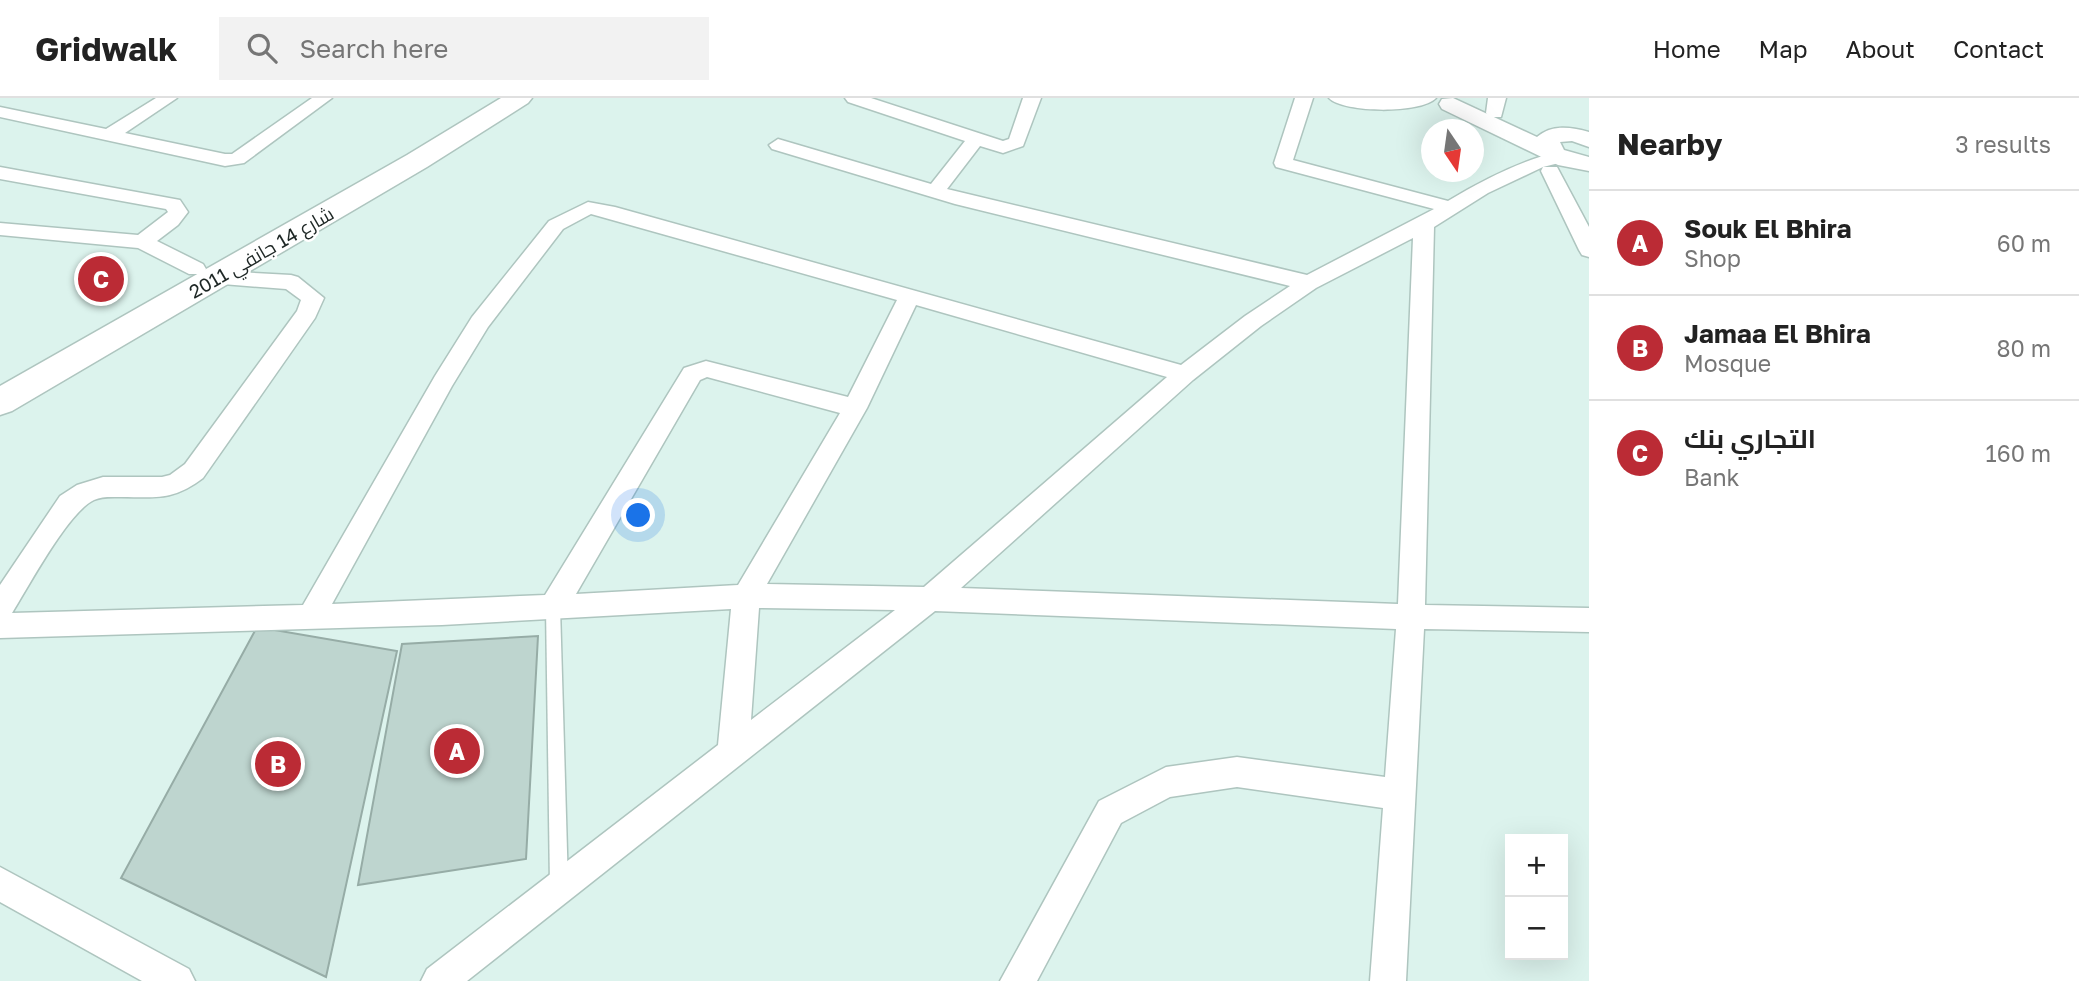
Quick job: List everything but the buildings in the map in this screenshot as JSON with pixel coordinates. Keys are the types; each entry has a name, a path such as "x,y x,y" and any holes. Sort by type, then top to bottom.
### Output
{"main road":[{"name":"شارع 14 جانفي 2011","path":"0,402 491,98"},
{"name":"شارع 14 جانفي 2011","path":"0,374 206,273 417,161 519,98"}],"street":[{"path":"2,112 26,98"},
{"path":"111,134 168,98"},
{"path":"2,112 225,160 237,159 323,98"},
{"path":"854,98 1003,147 1015,145 1032,98"},
{"path":"1304,98 1283,163 1451,208"},
{"path":"1338,98 1391,106 1405,105 1426,98"},
{"path":"1442,101 1567,162"},
{"path":"1442,101 1496,106 1583,136"},
{"path":"1583,136 1550,137 1547,145 1567,162 1571,209 1589,250"},
{"path":"935,192 976,139"},
{"path":"778,145 935,192 1309,283"},
{"path":"439,981 930,599 1185,374 1253,321 1309,283 1424,224 1481,189 1567,162"},
{"path":"0,173 173,204 178,212 142,242"},
{"path":"311,616 443,382 480,322 556,225 588,208 608,211 1185,374"},
{"path":"1388,981 1411,617 1424,224"},
{"path":"0,229 142,242 206,273 291,282 313,298 307,313 194,471 177,484 162,487 103,486 86,492 69,503 0,608"},
{"path":"733,753 746,596 855,408 909,297"},
{"path":"553,607 692,374 706,369 855,408"},
{"path":"0,626 553,607 746,596 930,599 1411,617 1589,620"},
{"path":"1018,981 1110,811 1166,782 1237,772 1400,795"},
{"path":"0,884 177,981"}],"lane":[{"path":"553,607 559,887"}],"place":[{"name":"التجاري بنك","path":"101,279"},
{"name":"Souk El Bhira","path":"457,751"},
{"name":"Jamaa El Bhira","path":"278,764"}]}
